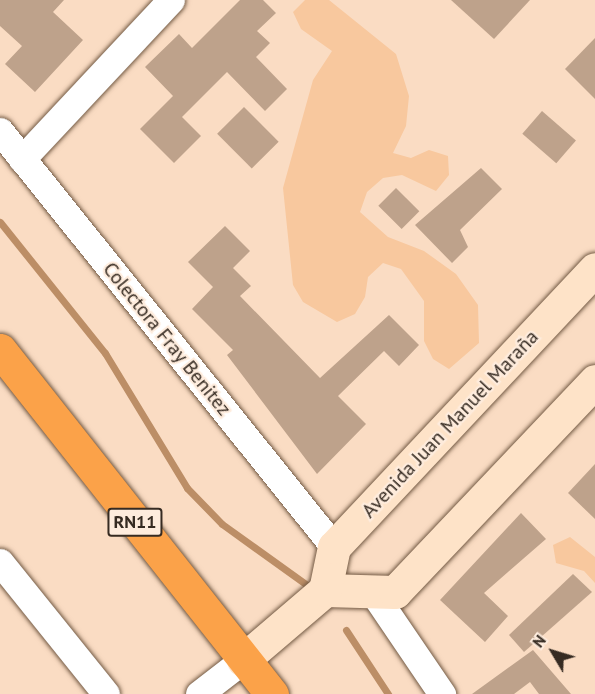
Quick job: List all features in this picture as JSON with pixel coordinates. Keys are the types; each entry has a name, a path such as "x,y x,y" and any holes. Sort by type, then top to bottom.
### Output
{"highway":[{"name":"RN11","path":"0,350 272,694"}],"street":[{"path":"22,159 171,0"},
{"name":"Colectora Fray Benitez","path":"0,131 334,547"},
{"name":"Avenida Juan Manuel Maraña","path":"334,547 595,269"},
{"path":"326,590 395,592 595,381"},
{"path":"199,694 326,590 334,547"},
{"path":"0,562 106,694"},
{"path":"372,591 442,694"}],"shaded area":[{"path":"305,0 329,0 396,54 409,96 406,126 393,153 411,158 429,150 448,156 449,175 436,191 402,175 383,178 367,192 360,212 388,237 424,251 456,274 478,305 479,343 449,369 433,359 424,341 424,301 401,269 383,263 368,277 365,297 355,314 337,322 303,302 293,285 283,188 313,80 332,51 301,29 293,12"},
{"path":"570,537 595,557 595,583 584,571 556,563 553,545"}],"building":[{"path":"0,0 64,0 53,12 83,40 35,92 5,64 22,46 0,26"},
{"path":"240,0 263,0 276,13 257,31 270,43 256,57 287,89 265,111 227,72 182,117 201,136 174,163 140,129 173,96 145,67 179,34 192,48"},
{"path":"451,0 530,0 494,39"},
{"path":"595,38 595,99 565,69"},
{"path":"244,107 279,142 252,169 217,134"},
{"path":"542,111 576,141 556,163 522,134"},
{"path":"481,168 502,189 460,230 468,247 452,263 415,225"},
{"path":"396,188 419,211 402,229 378,206"},
{"path":"225,226 250,251 233,268 251,286 240,296 320,378 389,315 419,345 399,366 384,351 338,396 366,424 317,474 227,355 233,350 192,309 213,287 188,262"},
{"path":"595,464 595,519 568,493"},
{"path":"521,513 546,539 484,593 508,616 485,642 440,600"},
{"path":"573,574 592,592 524,652 509,635"},
{"path":"533,650 571,694 539,694 530,682 514,694 472,694"}],"waterway":[{"path":"0,222 105,353 187,488 222,524 311,588"},
{"path":"346,630 388,694"}]}
